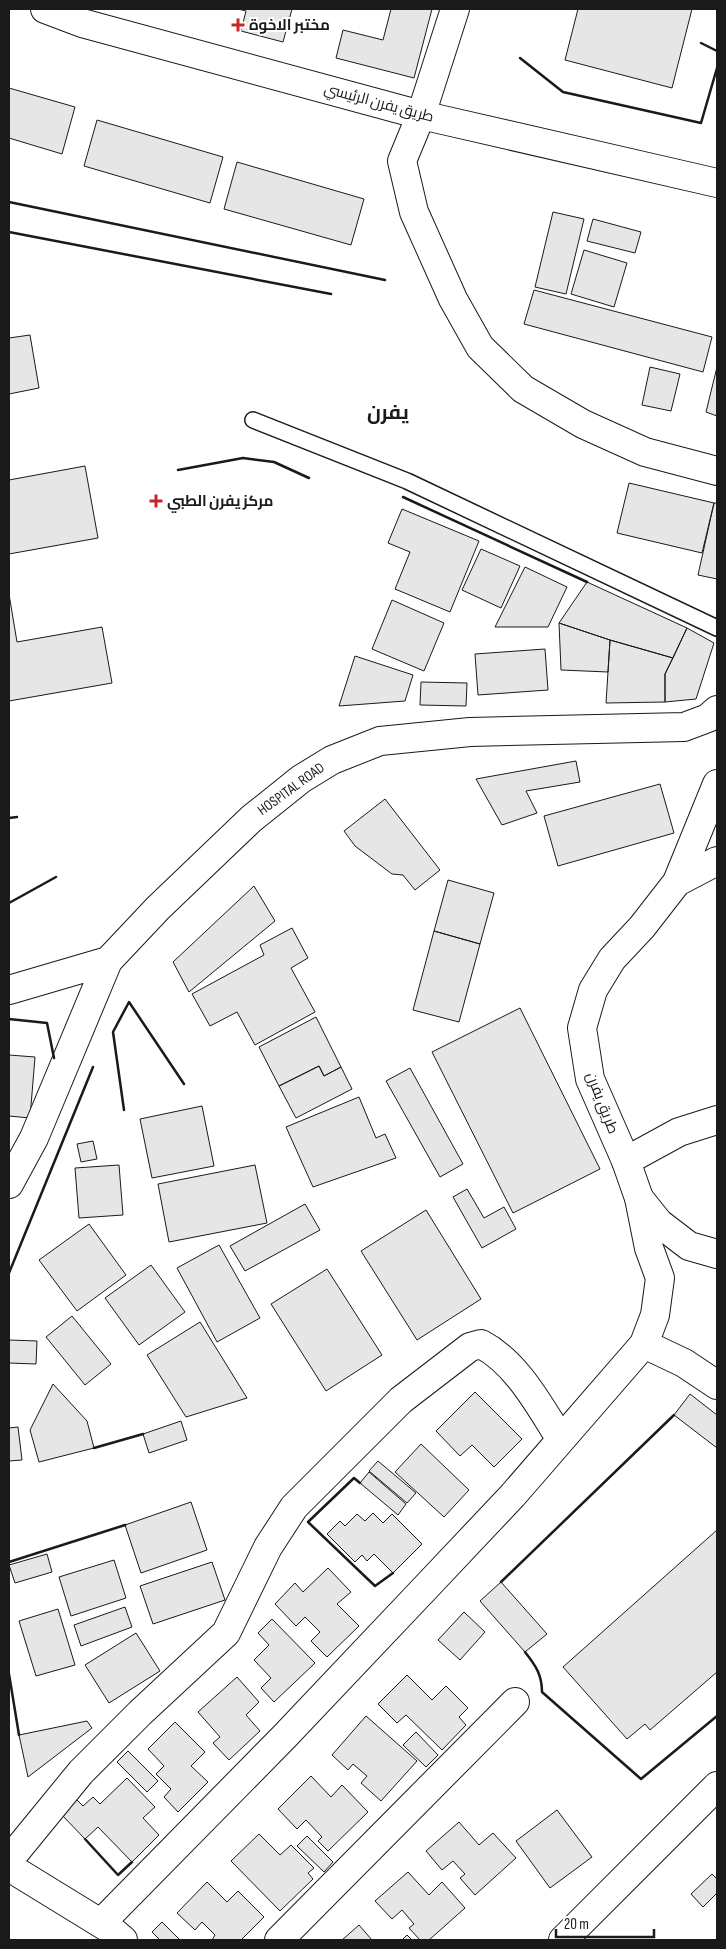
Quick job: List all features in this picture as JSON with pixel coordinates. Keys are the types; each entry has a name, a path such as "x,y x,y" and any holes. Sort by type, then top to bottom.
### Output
{"street":[{"name":"طريق يفرن الرئيسي","path":"44,9 82,23 421,115 717,183"},
{"path":"455,9 421,115 402,161 414,212 453,299 480,347 523,389 583,424 645,452 717,471"},
{"name":"HOSPITAL ROAD","path":"108,961 158,908 251,819 301,779 332,760 380,741 470,732 684,728 708,718 717,710"},
{"name":"طريق يفرن","path":"716,788 677,882 642,927 612,959 594,990 582,1028 590,1079 626,1161 639,1198 659,1223 689,1246 717,1254"},
{"path":"677,882 717,861"},
{"path":"9,990 108,961"},
{"path":"9,1184 34,1138 108,961"},
{"path":"626,1161 678,1132 717,1120"},
{"path":"100,1923 360,1657 513,1495 560,1438 644,1344 655,1315 660,1278 649,1248 639,1198"},
{"path":"9,1860 82,1772 146,1707 226,1633 268,1547 294,1507 401,1400 470,1347 481,1344 504,1360 530,1392 560,1438"},
{"path":"644,1344 684,1363 717,1385"},
{"path":"279,1940 515,1702"},
{"path":"563,1940 717,1786"},
{"path":"9,1867 100,1923 123,1940"}],"lane":[{"path":"253,420 406,480 717,628"}],"building":[{"path":"238,9 292,9 283,42 241,31 246,11"},
{"path":"391,9 432,9 414,78 336,58 343,30 383,40"},
{"path":"578,9 692,9 672,88 565,60"},
{"path":"9,88 75,107 62,154 9,138"},
{"path":"97,120 223,157 210,203 84,166"},
{"path":"237,162 364,199 351,245 224,209"},
{"path":"553,212 584,219 566,294 535,287"},
{"path":"593,219 641,232 635,253 587,241"},
{"path":"584,250 627,263 614,307 571,294"},
{"path":"534,290 712,337 703,372 524,324"},
{"path":"30,335 39,388 9,394 9,338"},
{"path":"650,367 680,374 671,411 642,405"},
{"path":"717,367 717,416 706,412"},
{"path":"85,466 98,538 9,554 9,480"},
{"path":"629,483 714,503 702,553 617,533"},
{"path":"714,503 717,503 717,579 698,575"},
{"path":"402,509 479,541 450,612 395,589 410,552 388,543"},
{"path":"481,549 520,566 501,608 462,590"},
{"path":"525,567 567,587 548,627 495,627"},
{"path":"587,582 687,628 673,658 559,623"},
{"path":"9,594 17,642 102,627 112,683 9,701"},
{"path":"392,600 444,623 424,671 372,649"},
{"path":"559,623 610,640 608,672 561,670"},
{"path":"687,628 714,643 696,699 665,702 665,674"},
{"path":"610,640 673,658 665,674 665,702 606,703"},
{"path":"545,649 548,690 478,695 475,654"},
{"path":"355,656 413,675 405,701 339,706"},
{"path":"421,682 467,683 466,706 420,705"},
{"path":"576,761 580,782 526,791 537,813 502,825 476,779"},
{"path":"660,784 674,833 558,866 544,816"},
{"path":"385,799 440,870 415,890 403,875 392,874 355,846 344,831"},
{"path":"448,880 494,893 480,944 434,931"},
{"path":"254,886 275,921 189,992 173,962"},
{"path":"292,928 308,958 291,968 315,1012 255,1045 237,1012 210,1026 192,994 264,955 260,945"},
{"path":"434,931 480,944 459,1022 413,1010"},
{"path":"520,1008 600,1169 513,1213 432,1052"},
{"path":"316,1017 341,1067 324,1076 319,1066 279,1086 259,1047"},
{"path":"9,1055 35,1057 30,1118 9,1116"},
{"path":"319,1066 324,1076 341,1067 352,1089 296,1118 279,1086"},
{"path":"410,1068 463,1164 440,1177 386,1081"},
{"path":"359,1097 376,1138 385,1134 396,1158 313,1187 286,1127"},
{"path":"202,1106 214,1166 152,1178 140,1119"},
{"path":"93,1141 97,1159 81,1162 77,1144"},
{"path":"119,1165 123,1215 79,1218 75,1168"},
{"path":"255,1165 267,1223 169,1242 158,1184"},
{"path":"467,1189 484,1218 504,1207 516,1229 482,1248 453,1197"},
{"path":"305,1204 320,1230 245,1271 230,1246"},
{"path":"426,1210 481,1299 417,1340 361,1251"},
{"path":"89,1224 126,1275 77,1311 39,1260"},
{"path":"219,1245 260,1318 217,1342 177,1268"},
{"path":"151,1265 185,1312 139,1345 105,1298"},
{"path":"327,1269 382,1355 326,1391 271,1304"},
{"path":"72,1316 111,1364 85,1385 46,1337"},
{"path":"200,1322 247,1398 186,1417 147,1355"},
{"path":"9,1340 37,1341 36,1364 9,1363"},
{"path":"53,1384 87,1421 94,1448 39,1462 30,1430"},
{"path":"475,1392 522,1439 494,1467 472,1445 460,1456 436,1431"},
{"path":"690,1394 717,1415 717,1448 674,1415"},
{"path":"181,1421 187,1440 149,1453 143,1434"},
{"path":"18,1427 22,1460 9,1461 9,1428"},
{"path":"421,1444 469,1490 444,1517 395,1472"},
{"path":"378,1461 416,1493 407,1503 369,1471"},
{"path":"369,1472 406,1504 398,1515 360,1483"},
{"path":"191,1502 207,1550 141,1573 125,1525"},
{"path":"373,1513 383,1523 392,1514 422,1544 393,1573 374,1554 367,1561 362,1555 355,1562 327,1534 340,1521 345,1526 357,1514 365,1521"},
{"path":"717,1530 717,1672 650,1730 645,1724 627,1739 563,1667"},
{"path":"47,1554 52,1572 15,1583 9,1565"},
{"path":"114,1560 126,1598 71,1616 59,1577"},
{"path":"212,1562 225,1600 153,1624 140,1586"},
{"path":"328,1568 351,1592 337,1604 359,1626 327,1657 311,1641 320,1632 305,1617 296,1626 275,1604 295,1583 303,1592"},
{"path":"501,1582 547,1634 525,1652 480,1601"},
{"path":"125,1607 132,1627 81,1646 74,1625"},
{"path":"58,1609 75,1665 36,1676 19,1621"},
{"path":"464,1612 485,1632 460,1660 438,1640"},
{"path":"272,1619 315,1663 274,1702 261,1688 271,1678 254,1660 269,1645 258,1633"},
{"path":"136,1633 160,1671 109,1703 85,1665"},
{"path":"407,1675 432,1700 446,1686 468,1708 459,1717 466,1725 442,1750 406,1715 397,1723 378,1704"},
{"path":"237,1677 259,1702 246,1715 260,1731 229,1760 213,1743 220,1737 198,1712"},
{"path":"366,1716 417,1761 381,1801 361,1783 367,1776 353,1764 348,1770 332,1755"},
{"path":"87,1721 92,1728 28,1777 19,1735"},
{"path":"175,1722 205,1752 191,1766 208,1782 178,1812 164,1797 171,1789 156,1774 164,1766 148,1749"},
{"path":"416,1732 438,1755 426,1767 403,1745"},
{"path":"128,1751 158,1781 147,1792 117,1762"},
{"path":"311,1776 331,1797 342,1785 368,1812 328,1851 318,1841 322,1837 306,1820 297,1829 278,1809"},
{"path":"127,1778 155,1807 143,1818 159,1835 132,1862 98,1827 85,1839 61,1814 76,1799 83,1806 93,1797 100,1804"},
{"path":"557,1810 592,1857 550,1888 516,1841"},
{"path":"459,1822 479,1845 493,1833 516,1858 475,1895 460,1878 465,1874 453,1861 442,1870 426,1851"},
{"path":"259,1834 280,1855 291,1845 314,1868 308,1873 313,1879 280,1911 231,1861"},
{"path":"307,1836 333,1862 324,1872 297,1846"},
{"path":"408,1872 429,1895 442,1882 465,1908 429,1940 420,1940 409,1928 414,1924 402,1910 392,1919 375,1901"},
{"path":"712,1874 717,1879 717,1893 703,1907 691,1894"},
{"path":"207,1882 227,1902 238,1891 264,1917 241,1940 212,1940 215,1935 202,1922 195,1930 177,1913"},
{"path":"162,1922 180,1940 160,1940 152,1932"},
{"path":"359,1925 372,1940 342,1940"},
{"path":"407,1935 412,1940 402,1940"}],"wall":[{"path":"701,43 717,51"},
{"path":"520,58 563,92 701,123 717,68"},
{"path":"9,202 385,280"},
{"path":"9,232 331,294"},
{"path":"178,470 243,458 274,462 309,478"},
{"path":"403,497 587,582"},
{"path":"9,818 17,817"},
{"path":"9,903 56,877"},
{"path":"124,1110 113,1032 129,1002 184,1084"},
{"path":"9,1019 47,1023 54,1058"},
{"path":"9,1273 93,1067"},
{"path":"501,1582 674,1415"},
{"path":"94,1448 143,1434"},
{"path":"360,1483 354,1478 308,1522 375,1586 393,1573"},
{"path":"9,1562 125,1525"},
{"path":"525,1652 538,1671 542,1692 641,1779 717,1716"},
{"path":"9,1674 19,1735"},
{"path":"85,1839 118,1875 132,1862"}],"place":[{"name":"مختبر الاخوة","path":"238,25"},
{"name":"مركز يفرن الطبي","path":"156,501"}],"district":[{"name":"يفرن","path":"388,413"}]}
